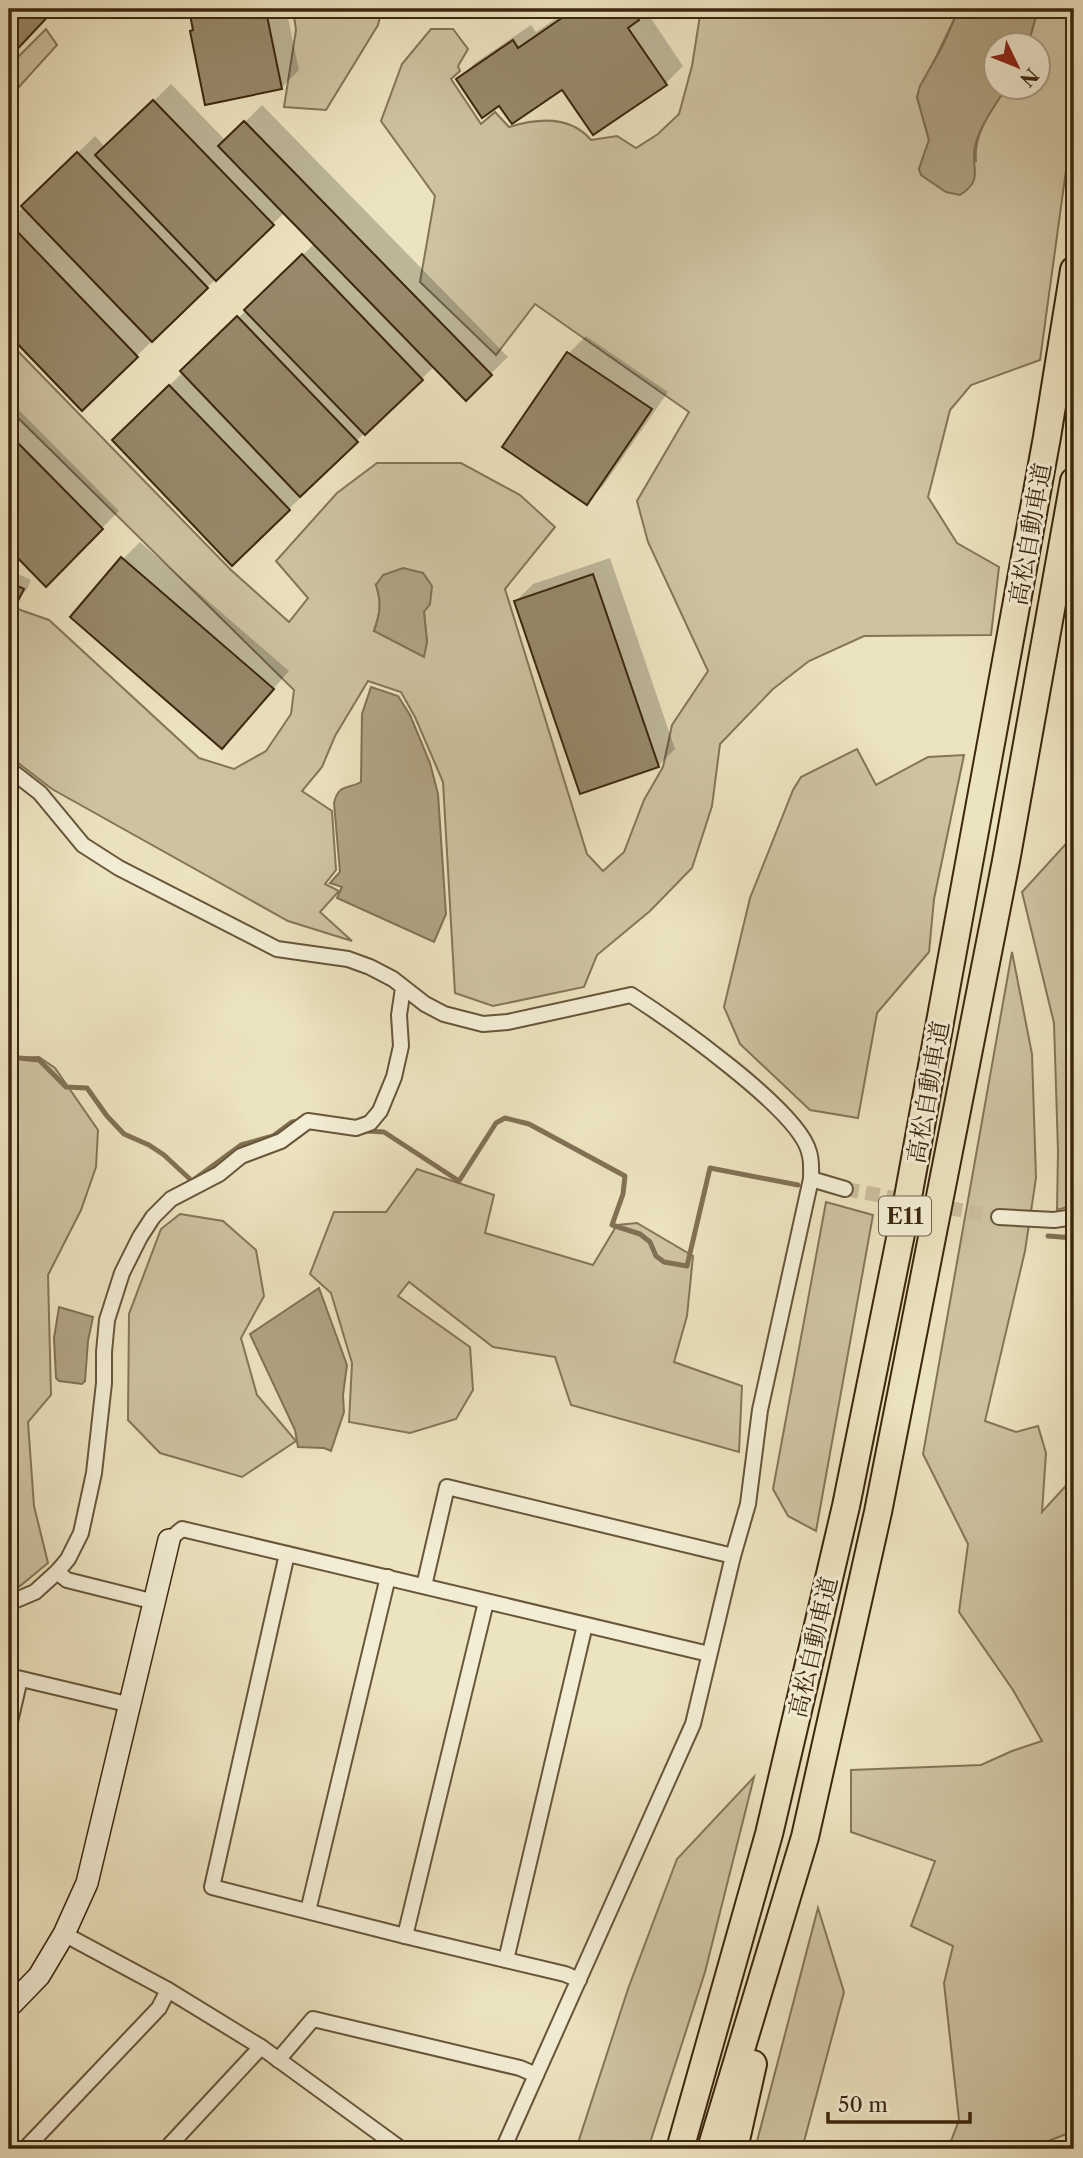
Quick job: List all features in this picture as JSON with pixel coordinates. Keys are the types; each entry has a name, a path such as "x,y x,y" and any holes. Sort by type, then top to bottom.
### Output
{"highway":[{"name":"高松自動車道","path":"680,2149 769,1833 846,1506 904,1219 1047,437 1074,270"},
{"name":"高松自動車道","path":"711,2149 805,1837 878,1512 1006,861 1074,481"},
{"path":"734,2149 805,1837"}],"street":[{"path":"9,769 40,793 83,845 119,868 277,949 348,959 370,967 444,1014 483,1024 508,1022 631,995 680,1028 756,1088 792,1124 809,1150 811,1180 760,1410 748,1504 693,1724 503,2149"},
{"path":"9,1603 35,1592 57,1572 68,1559 81,1533 94,1473 104,1383 107,1320 122,1273 140,1237 153,1217 171,1199 219,1174 241,1156 281,1141 309,1121 356,1128 370,1123 380,1111 394,1077 401,1046 399,1015 403,988"},
{"path":"811,1180 845,1189"},
{"path":"999,1216 1054,1220 1074,1217"},
{"path":"424,1586 447,1487 733,1556"},
{"path":"9,2007 39,1976 64,1934 87,1883 169,1540 182,1529 709,1654"},
{"path":"287,1554 212,1887 565,1974 579,1980"},
{"path":"57,1572 67,1580 155,1602"},
{"path":"308,1911 388,1577"},
{"path":"405,1936 486,1602"},
{"path":"506,1960 585,1625"},
{"path":"9,1726 14,1678 131,1704"},
{"path":"64,1934 169,1990 261,2047 401,2149"},
{"path":"25,2149 159,2008 169,1990"},
{"path":"278,2060 313,2019 520,2068 536,2075"},
{"path":"166,2149 261,2047"}],"shaded area":[{"path":"293,9 382,9 378,25 326,110 284,107 296,30"},
{"path":"701,9 959,9 917,97 929,140 919,169 976,161 980,132 997,102 1052,102 1052,32 1032,32 1038,9 1074,9 1074,112 1040,360 971,385 950,410 928,497 957,543 999,567 991,635 864,636 809,661 773,689 720,744 712,806 692,868 650,911 597,955 584,987 493,1006 455,993 443,782 415,717 401,692 368,681 335,736 322,767 302,791 332,811 336,870 325,884 339,891 320,912 352,941 288,921 52,789 9,756 9,606 49,620 199,758 234,769 266,751 291,714 294,690 9,409 9,342 231,570 289,622 308,598 276,561 337,493 377,463 461,463 520,495 555,527 505,589 587,854 603,871 624,852 644,800 663,767 672,725 708,671 648,542 637,501 689,412 535,304 496,355 420,282 435,196 381,121 402,64 431,29 453,29 468,49 458,66 460,71 451,79 481,124 495,112 509,127 553,121 573,126 591,140 617,136 636,148 658,134 679,114 692,66","holes":["376,585 424,612 427,642 374,631 380,608"]},
{"path":"959,9 1038,9 1032,32 982,32 982,102 997,102 977,138 972,184 960,195 946,192 921,175 919,169 929,140 917,97 920,86"},
{"path":"46,29 57,45 9,98 9,66"},
{"path":"403,568 423,573 432,586 430,604 424,612 427,642 424,657 374,631 380,608 376,585 383,575"},
{"path":"371,687 398,696 410,715 430,763 438,794 446,914 434,942 337,898 342,887 330,883 340,872 334,803 338,792 361,782 362,714"},
{"path":"857,749 876,785 928,757 964,755 934,899 929,952 877,1013 858,1118 810,1110 740,1044 724,1007 750,898 793,790 801,777"},
{"path":"1074,835 1074,1205 1057,1210 1054,1023 1022,892"},
{"path":"1012,952 1032,1054 1036,1178 1025,1251 985,1421 1016,1432 1038,1426 1046,1453 1042,1512 1073,1478 1074,1458 1074,2131 1028,2149 948,2149 959,2120 944,1983 953,1946 911,1926 935,1861 851,1832 851,1770 981,1765 1042,1741 1013,1690 959,1612 968,1544 923,1454"},
{"path":"39,1057 55,1068 98,1130 96,1167 81,1210 48,1275 51,1395 28,1422 34,1506 48,1563 20,1586 9,1590 9,1058"},
{"path":"417,1169 494,1195 485,1233 593,1265 617,1225 637,1223 693,1256 687,1316 674,1362 742,1386 739,1452 571,1405 555,1357 493,1347 409,1282 398,1296 470,1347 473,1390 456,1419 410,1433 349,1422 352,1363 331,1293 310,1274 334,1212 386,1212"},
{"path":"826,1202 873,1215 816,1531 788,1516 773,1489"},
{"path":"180,1214 223,1221 256,1250 264,1296 241,1338 257,1395 296,1441 242,1477 160,1453 128,1420 129,1314 161,1229"},
{"path":"319,1288 347,1365 344,1412 331,1451 324,1448 298,1447 295,1430 250,1334"},
{"path":"59,1307 93,1317 85,1381 82,1384 59,1381 56,1378 54,1338"},
{"path":"754,1777 705,1972 648,2149 576,2149 628,1989 677,1859"},
{"path":"818,1908 844,1992 802,2149 755,2149"}],"building":[{"path":"9,9 55,9 9,58"},
{"path":"189,9 259,9 261,17 267,16 282,89 205,105 190,31 193,30"},
{"path":"575,9 631,9 639,20 628,28 667,85 593,135 562,90 512,124 499,106 482,118 456,79 513,40 518,48"},
{"path":"153,100 274,225 216,281 95,155"},
{"path":"244,121 492,375 466,401 218,146"},
{"path":"77,152 208,288 152,342 21,206"},
{"path":"9,223 138,357 82,411 9,335"},
{"path":"302,254 423,380 365,435 244,310"},
{"path":"237,316 358,442 300,497 180,371"},
{"path":"567,352 652,409 587,505 502,447"},
{"path":"169,385 290,510 232,566 112,440"},
{"path":"9,434 103,529 46,587 9,549"},
{"path":"121,557 274,689 222,749 70,617"},
{"path":"593,574 659,767 580,794 514,601"},
{"path":"9,582 24,589 18,601 9,597"}],"waterway":[{"path":"9,1057 39,1060 66,1087 87,1088 124,1134 164,1155 192,1181 241,1145 273,1136 292,1122 300,1121"},
{"path":"366,1131 384,1132 459,1181 496,1123 505,1118 529,1124 625,1176 623,1194 612,1225 640,1234 650,1242 656,1256 664,1262 687,1266 710,1168 798,1185"},
{"path":"1048,1236 1074,1238"}],"tunnel":[{"path":"845,1189 999,1217"}]}
